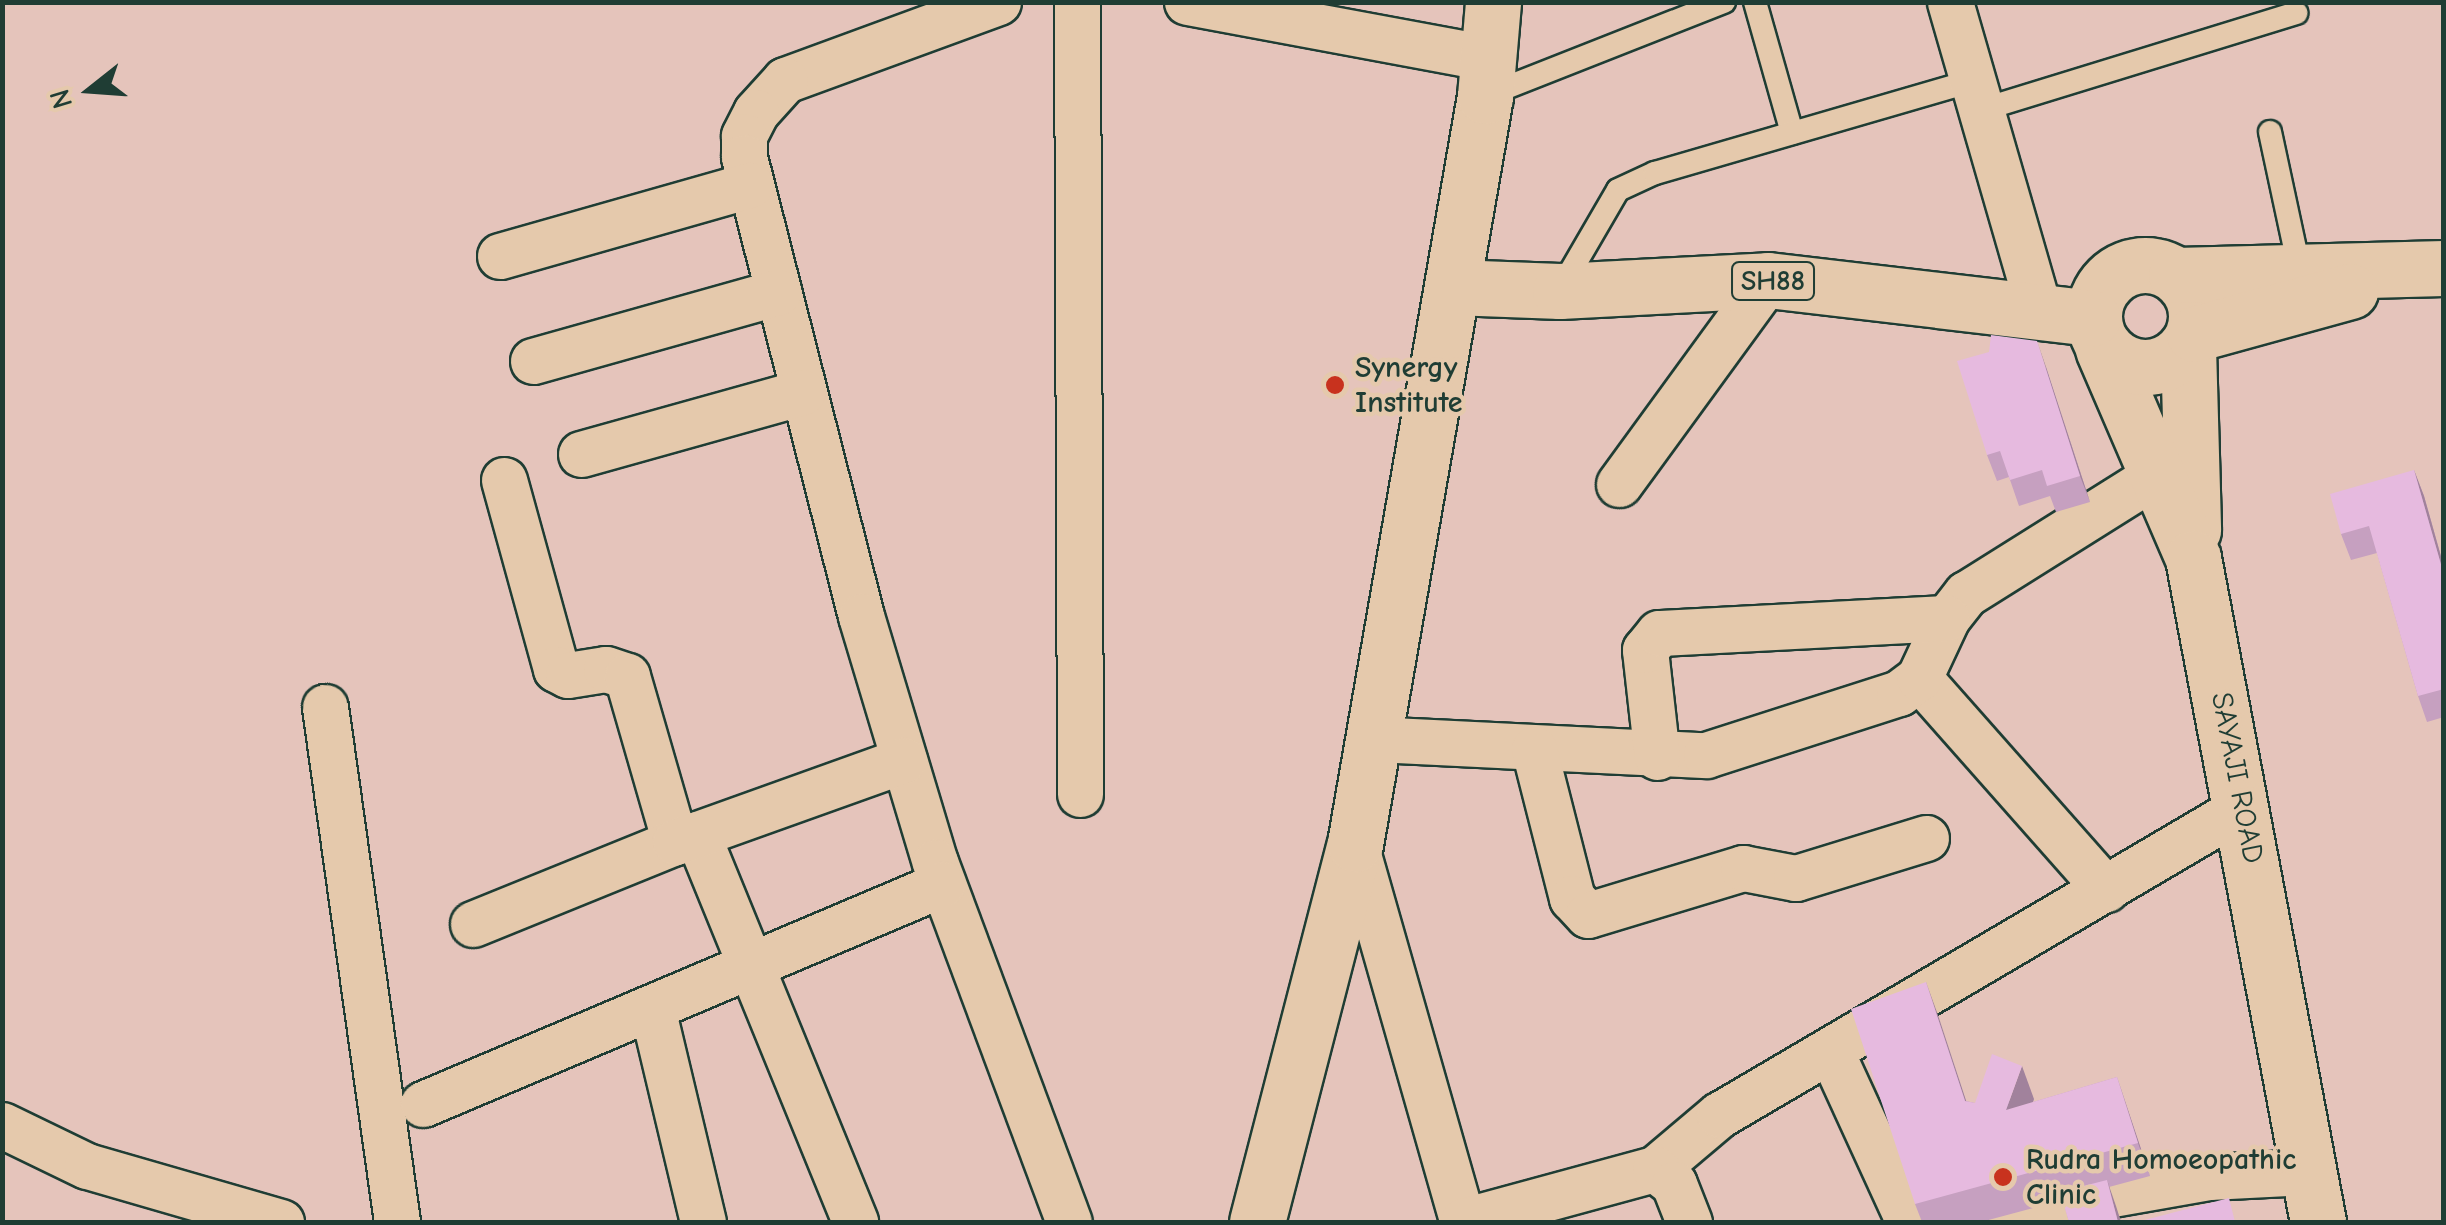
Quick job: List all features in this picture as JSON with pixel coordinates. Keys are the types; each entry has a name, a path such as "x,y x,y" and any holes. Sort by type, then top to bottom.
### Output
{"main road":[{"path":"1256,1222 1355,844 1452,286 1486,77 1493,2"},
{"path":"2149,264 2176,274 2439,268 2191,340 2162,366 2130,367 2098,334 2100,290 2120,270 2149,264"},
{"path":"2176,274 2190,291 2193,558"},
{"name":"SH88","path":"1452,286 1560,291 1768,280 2039,310 2098,334"},
{"name":"SAYAJI ROAD","path":"2098,334 2193,558 2243,807 2313,1197"}],"street":[{"path":"998,2 785,80 744,136 750,185 803,392 904,760 942,884 1069,1222"},
{"path":"1077,2 1080,794"},
{"path":"1187,2 1486,77"},
{"path":"1955,4 1977,96 2039,310"},
{"path":"500,256 750,185"},
{"path":"1619,484 1768,280"},
{"path":"533,361 778,292"},
{"path":"582,454 803,392"},
{"path":"1373,739 1657,756 1723,750 1899,693 1920,678 1947,618 1994,571 2157,474"},
{"path":"504,480 556,669 568,675 606,668 627,676 686,838 751,968 855,1222"},
{"path":"1657,756 1645,650 1658,633 1947,618"},
{"path":"1920,678 2106,889"},
{"path":"325,707 397,1222"},
{"path":"1534,750 1572,898 1588,914 1743,868 1796,878 1926,838"},
{"path":"473,924 686,838 904,760"},
{"path":"1355,844 1463,1222 1655,1169 1718,1115 1832,1054 2243,807"},
{"path":"423,1104 653,1012 942,884"},
{"path":"653,1012 703,1222"},
{"path":"1832,1054 1909,1222"},
{"path":"2,1125 87,1166 281,1222"},
{"path":"1655,1169 1674,1184 1689,1222"},
{"path":"2010,1222 2112,1194 2209,1177 2313,1197"}],"lane":[{"path":"1486,77 1724,2"},
{"path":"1755,2 1792,133"},
{"path":"1560,291 1618,190 1792,133 1977,96 2296,13"},
{"path":"2270,132 2300,272"}],"building":[{"path":"1991,335 2037,341 2080,476 2047,486 2042,470 2010,480 2000,451 1987,455 1957,361 1989,352"},
{"path":"2414,470 2444,575 2444,689 2418,696 2369,526 2341,534 2330,494"},
{"path":"1926,982 1965,1101 1975,1103 1992,1054 2022,1066 2006,1110 2117,1077 2138,1143 1915,1204 1851,1009"},
{"path":"2107,1180 2118,1222 2069,1222 2060,1192"},
{"path":"2229,1198 2235,1222 2137,1222"}],"place":[{"name":"Synergy Institute","path":"1335,385"},
{"name":"Rudra Homoeopathic Clinic","path":"2003,1177"}]}
